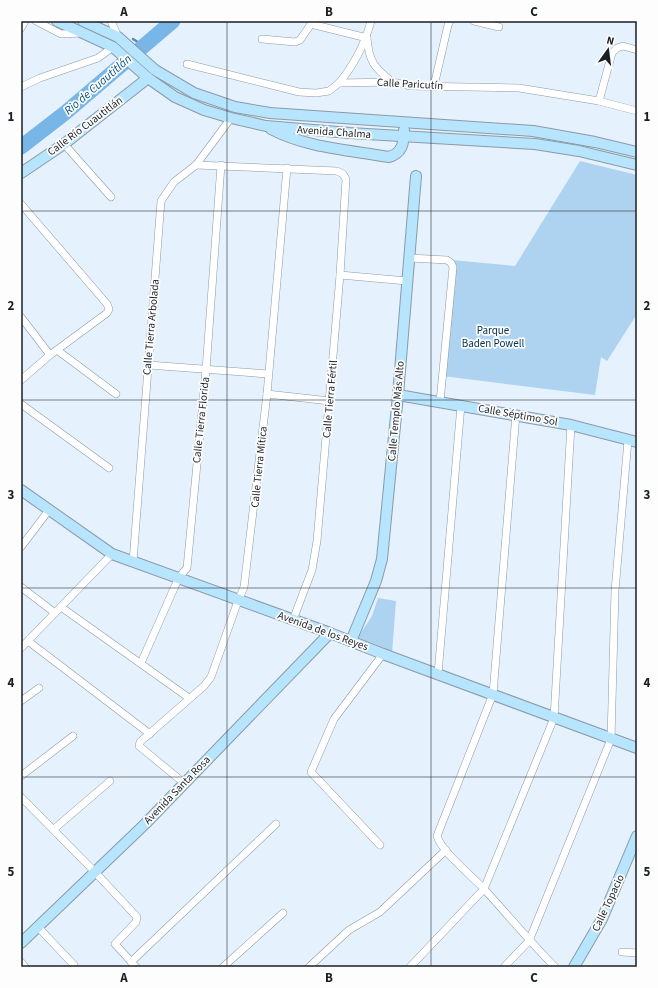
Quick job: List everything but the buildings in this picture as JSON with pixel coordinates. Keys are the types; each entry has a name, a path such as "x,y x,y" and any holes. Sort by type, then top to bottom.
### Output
{"street":[{"path":"21,28 25,21"},
{"path":"36,21 61,34 83,33"},
{"name":"Avenida Chalma","path":"57,21 113,47 123,55 135,59 194,93 235,107 270,113 533,131 595,142 637,152"},
{"name":"Avenida Chalma","path":"83,21 116,34 130,47 135,59 148,78 175,97 204,110 231,118 266,126 535,144 579,151 637,165"},
{"path":"112,21 116,34"},
{"path":"339,84 350,71 367,38 372,21"},
{"path":"434,86 450,21"},
{"path":"474,21 499,27"},
{"path":"262,39 296,42 300,40 311,24 367,38"},
{"path":"367,38 370,61 392,82"},
{"path":"599,101 612,53 617,48 623,46 637,50"},
{"path":"21,87 40,78 98,58 113,47"},
{"name":"Calle Paricutín","path":"187,64 298,92 316,93 329,91 339,84 392,82 411,86 519,88 599,101 637,111"},
{"name":"Calle Río Cuautitlán","path":"21,173 64,144 148,78"},
{"name":"Calle Tierra Arbolada","path":"133,562 161,201 174,182 196,165 231,118"},
{"path":"266,126 288,137 305,143 389,157 396,155 402,147 404,122"},
{"path":"64,144 111,197"},
{"path":"196,165 287,168"},
{"name":"Calle Tierra Florida","path":"141,663 179,577 187,568 190,523 206,370 222,165"},
{"name":"Calle Tierra Fértil","path":"287,168 337,171 343,174 346,179 330,401 317,541 312,570 293,620"},
{"name":"Calle Tierra Mítica","path":"184,783 139,746 140,742 204,686 211,677 244,587 248,564 267,394 287,168"},
{"name":"Calle Templo Más Alto","path":"351,641 376,581 382,559 398,395 406,281 410,258 416,176"},
{"path":"21,204 107,304 109,309 107,313 50,355 21,380"},
{"path":"410,258 447,260 453,267 440,402"},
{"path":"340,275 406,281"},
{"path":"21,317 50,355"},
{"path":"57,350 116,394"},
{"path":"148,365 268,374"},
{"path":"267,394 330,401"},
{"name":"Calle Séptimo Sol","path":"398,395 516,414 571,425 633,441"},
{"path":"21,404 110,468"},
{"path":"438,674 461,405"},
{"path":"516,414 493,694 437,836 446,850 484,889 529,941 555,967"},
{"path":"410,967 484,889 554,718 571,425"},
{"path":"504,967 529,941 611,739 615,591 633,441"},
{"name":"Avenida de los Reyes","path":"21,490 112,554 179,577 637,748"},
{"path":"21,547 49,510"},
{"path":"21,648 112,554"},
{"path":"21,587 55,613"},
{"path":"61,607 190,698"},
{"name":"Avenida Santa Rosa","path":"21,943 94,871 145,824 330,633"},
{"path":"28,641 150,734"},
{"path":"380,845 311,772 334,719 383,654"},
{"path":"21,701 39,688"},
{"path":"21,776 73,736"},
{"path":"54,830 110,781"},
{"path":"21,798 94,871 137,917 136,922 115,944 134,965 276,824"},
{"name":"Calle Topacio","path":"574,967 602,919 633,856 637,836"},
{"path":"309,967 349,930 380,912 446,850"},
{"path":"223,967 283,913"},
{"path":"37,926 74,965"},
{"path":"622,952 637,953"},
{"path":"21,962 25,967"}],"green space":[{"name":"Parque Baden Powell","path":"580,161 637,175 637,314 607,361 601,357 595,395 443,376 452,260 515,266"},
{"path":"378,598 396,601 392,654 356,640 372,616"}],"waterway":[{"name":"Rio de Cuautitlán","path":"21,147 65,113 173,21"},
{"path":"133,39 144,46"}]}
